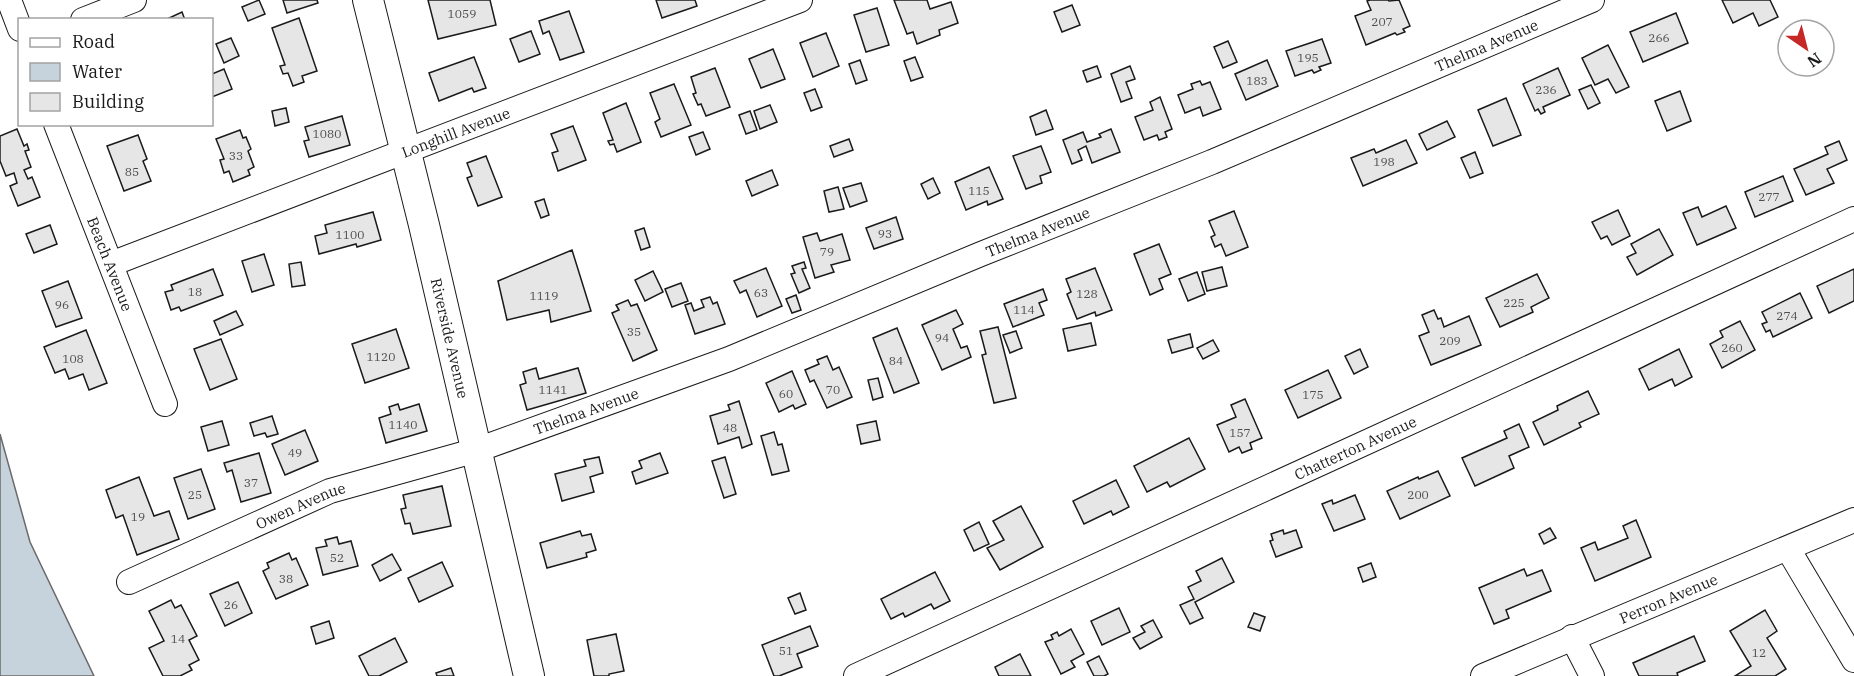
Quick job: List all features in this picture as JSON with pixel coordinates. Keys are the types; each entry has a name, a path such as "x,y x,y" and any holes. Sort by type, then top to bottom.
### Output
{"main road":[{"name":"Riverside Avenue","path":"368,0 406,151 529,676"}],"street":[{"path":"9,0 18,24"},
{"path":"88,18 134,0"},
{"name":"Longhill Avenue","path":"111,264 800,0"},
{"name":"Thelma Avenue","path":"477,450 729,359 981,254 1212,162 1592,0"},
{"name":"Beach Avenue","path":"57,126 165,404"},
{"name":"Chatterton Avenue","path":"856,676 1854,219"},
{"name":"Owen Avenue","path":"129,582 330,491 477,450"},
{"name":"Perron Avenue","path":"1483,676 1854,520"},
{"path":"1788,549 1854,660"},
{"path":"1572,638 1592,676"}],"water":[{"path":"0,434 30,542 94,676 0,676"}],"building":[{"path":"259,0 265,14 248,21 242,7"},
{"path":"283,0 317,0 318,3 287,13"},
{"path":"428,0 490,0 496,25 438,39"},
{"path":"656,0 695,0 697,6 662,18"},
{"path":"894,0 927,0 930,9 951,2 958,23 939,30 940,35 917,44 913,32 907,34"},
{"path":"1399,0 1410,26 1403,29 1405,32 1397,35 1395,33 1366,45 1355,16 1371,10 1367,1"},
{"path":"1722,0 1770,0 1778,17 1759,26 1753,13 1733,23"},
{"path":"1072,5 1080,25 1062,32 1054,12"},
{"path":"877,8 889,45 866,52 854,15"},
{"path":"569,11 584,52 560,60 549,31 543,34 539,21"},
{"path":"182,12 184,18 169,18"},
{"path":"1676,13 1688,43 1643,62 1630,32"},
{"path":"299,18 317,71 302,76 304,82 293,86 288,73 283,74 280,66 285,65 272,28"},
{"path":"531,31 540,54 519,62 510,39"},
{"path":"826,33 839,66 813,77 800,43"},
{"path":"231,38 239,56 224,63 216,44"},
{"path":"1322,39 1331,63 1319,67 1321,70 1314,73 1312,70 1295,76 1286,51"},
{"path":"1228,41 1237,62 1223,68 1214,47"},
{"path":"1608,45 1629,87 1616,93 1608,79 1595,85 1582,58"},
{"path":"773,49 785,79 761,88 749,59"},
{"path":"474,57 486,88 474,92 472,88 439,101 429,73"},
{"path":"915,57 923,77 911,81 904,61"},
{"path":"860,60 867,80 856,84 849,64"},
{"path":"1267,60 1278,86 1246,100 1235,74"},
{"path":"1097,66 1101,77 1087,82 1083,71"},
{"path":"1130,66 1135,79 1126,82 1132,98 1121,102 1111,74"},
{"path":"715,68 730,107 706,116 701,104 698,105 693,94 696,93 691,77"},
{"path":"1558,68 1570,95 1543,107 1545,112 1541,114 1538,109 1535,111 1523,84"},
{"path":"224,69 232,89 213,97 213,74"},
{"path":"1200,81 1202,85 1210,82 1221,109 1203,116 1200,107 1185,113 1178,95 1193,89 1191,84"},
{"path":"674,84 691,125 661,137 655,122 660,119 650,93"},
{"path":"1591,85 1600,103 1588,109 1579,90"},
{"path":"815,89 822,107 811,111 804,93"},
{"path":"1680,91 1691,121 1667,131 1655,101"},
{"path":"1160,97 1172,129 1165,132 1167,137 1159,140 1157,135 1144,140 1135,117 1153,110 1150,102"},
{"path":"1506,98 1521,135 1493,146 1478,110"},
{"path":"626,103 641,142 617,152 614,144 610,145 608,141 613,140 603,113"},
{"path":"770,105 777,122 760,129 754,111"},
{"path":"286,108 289,122 275,126 272,111"},
{"path":"1046,110 1053,129 1036,135 1030,117"},
{"path":"750,111 757,130 746,134 739,115"},
{"path":"342,116 350,145 309,157 304,141 309,140 305,127"},
{"path":"1447,121 1455,137 1427,150 1419,134"},
{"path":"573,126 586,160 558,171 552,153 558,151 551,134"},
{"path":"17,129 24,146 27,144 29,150 25,151 31,167 24,170 28,179 32,177 40,197 18,206 10,186 17,183 14,173 6,176 0,161 0,136"},
{"path":"1111,129 1120,152 1092,163 1086,146 1078,150 1082,160 1072,164 1063,140 1083,132 1087,142 1101,137 1099,134"},
{"path":"240,130 251,149 248,151 254,167 248,170 250,175 233,182 229,171 224,173 220,160 224,159 216,139"},
{"path":"703,132 710,149 696,155 689,137"},
{"path":"138,135 147,159 143,161 151,181 124,191 107,146"},
{"path":"849,139 853,150 834,157 830,146"},
{"path":"1406,140 1417,163 1363,186 1351,158 1374,149 1376,153"},
{"path":"1839,141 1847,160 1827,169 1834,183 1806,195 1794,169 1828,154 1825,147"},
{"path":"1041,146 1051,172 1040,176 1042,183 1026,189 1013,156"},
{"path":"1475,152 1483,173 1470,178 1461,158"},
{"path":"486,156 502,197 478,206 467,178 472,176 467,163"},
{"path":"989,167 1003,199 988,205 987,201 966,210 955,182"},
{"path":"772,170 778,185 752,196 746,181"},
{"path":"1783,176 1793,201 1755,217 1745,192"},
{"path":"933,178 940,193 928,199 921,184"},
{"path":"861,183 867,201 850,207 843,188"},
{"path":"838,187 844,209 829,212 824,191"},
{"path":"544,199 549,215 541,218 535,202"},
{"path":"1726,206 1736,228 1697,245 1683,213 1698,207 1702,217"},
{"path":"1618,210 1630,236 1612,245 1607,236 1601,239 1592,222"},
{"path":"1234,211 1248,247 1226,256 1221,244 1215,247 1211,237 1215,235 1209,221"},
{"path":"373,212 381,240 319,254 315,236 327,233 325,225"},
{"path":"896,217 903,239 874,249 866,228"},
{"path":"50,225 57,244 34,253 26,234"},
{"path":"644,228 650,247 641,250 635,231"},
{"path":"1659,229 1673,255 1637,275 1627,257 1636,253 1631,244"},
{"path":"817,233 820,241 842,234 850,260 831,265 834,272 815,278 803,237"},
{"path":"1159,244 1171,274 1159,279 1163,289 1150,295 1134,254"},
{"path":"572,250 591,311 551,322 549,310 507,320 498,281"},
{"path":"264,254 274,285 252,292 242,261"},
{"path":"301,262 305,285 292,287 289,264"},
{"path":"804,262 806,268 802,269 810,288 799,293 791,274 795,273 792,266"},
{"path":"1222,267 1227,286 1207,291 1202,272"},
{"path":"766,268 782,306 757,317 746,290 740,293 734,281"},
{"path":"1095,268 1112,310 1096,316 1095,312 1077,319 1067,294 1071,292 1066,279"},
{"path":"213,269 223,295 181,311 179,307 171,310 165,292 173,290 171,285"},
{"path":"1854,269 1854,301 1829,313 1817,286"},
{"path":"653,271 663,292 645,301 635,280"},
{"path":"1197,272 1205,294 1188,301 1179,279"},
{"path":"1537,274 1549,298 1531,307 1533,312 1500,327 1486,298"},
{"path":"68,281 82,318 56,327 42,291"},
{"path":"681,283 688,301 672,307 665,289"},
{"path":"1043,289 1047,300 1039,303 1044,315 1013,327 1004,304"},
{"path":"1800,293 1812,318 1773,337 1770,330 1766,332 1762,324 1767,322 1762,312"},
{"path":"796,295 801,310 792,313 786,299"},
{"path":"710,297 713,304 717,302 725,324 695,334 685,305 691,303 694,311 704,307 701,300"},
{"path":"628,300 631,306 637,304 657,350 633,361 612,313 619,310 616,305"},
{"path":"956,310 963,324 953,329 961,348 967,346 971,357 942,370 922,325"},
{"path":"1434,310 1438,319 1441,318 1444,327 1469,316 1481,345 1431,365 1419,336 1429,332 1422,315"},
{"path":"236,311 243,325 220,335 214,321"},
{"path":"1740,321 1755,350 1722,368 1710,344 1723,337 1720,331"},
{"path":"1091,323 1096,345 1068,351 1063,329"},
{"path":"998,327 1016,398 994,403 982,355 986,354 980,331"},
{"path":"897,328 919,383 894,393 873,338"},
{"path":"396,329 409,368 365,383 352,344"},
{"path":"86,330 107,383 89,390 83,374 69,379 65,369 55,373 44,347"},
{"path":"1016,331 1022,348 1010,353 1003,335"},
{"path":"1190,334 1193,347 1172,353 1168,340"},
{"path":"221,339 237,379 210,390 194,349"},
{"path":"1213,340 1219,351 1203,359 1197,348"},
{"path":"1360,349 1368,367 1354,374 1345,356"},
{"path":"1679,349 1692,377 1675,386 1672,379 1649,390 1639,369"},
{"path":"827,356 833,370 839,367 852,397 827,408 814,380 810,382 805,370 819,364 817,360"},
{"path":"536,368 539,379 578,368 586,393 527,410 520,385 526,383 523,372"},
{"path":"1328,370 1341,398 1298,418 1285,390"},
{"path":"792,371 806,404 795,409 793,405 779,412 766,383"},
{"path":"878,378 883,397 873,400 868,380"},
{"path":"1588,391 1599,414 1579,423 1581,427 1544,445 1533,422 1558,410 1557,406"},
{"path":"1245,399 1262,438 1250,443 1252,449 1242,453 1239,447 1229,452 1217,425 1236,417 1231,405"},
{"path":"739,401 752,444 742,448 739,437 718,444 710,416 730,410 728,405"},
{"path":"398,404 400,410 419,404 427,431 386,443 379,418 391,414 389,407"},
{"path":"272,416 278,434 267,437 265,433 254,436 250,423"},
{"path":"222,421 229,445 208,451 201,427"},
{"path":"876,421 880,440 861,444 857,425"},
{"path":"1519,424 1529,447 1509,456 1514,468 1475,486 1462,458 1507,438 1504,431"},
{"path":"305,430 318,461 285,475 272,444"},
{"path":"774,432 778,445 782,444 789,471 772,475 761,436"},
{"path":"1189,438 1205,469 1170,487 1167,482 1147,492 1134,466"},
{"path":"259,453 271,493 241,502 232,470 227,472 224,463"},
{"path":"660,453 668,473 636,484 632,472 642,468 639,461"},
{"path":"599,457 603,473 590,477 594,492 562,501 555,474 586,466 584,460"},
{"path":"725,457 736,494 724,498 712,461"},
{"path":"201,469 215,509 188,519 174,478"},
{"path":"1438,471 1450,496 1400,519 1387,491"},
{"path":"139,477 154,516 169,511 179,539 137,555 123,515 116,518 106,490"},
{"path":"1116,480 1129,507 1113,515 1111,511 1084,524 1073,501"},
{"path":"442,486 451,526 413,534 410,523 405,524 401,509 406,508 403,495"},
{"path":"1355,495 1365,519 1334,531 1322,504 1332,500 1333,504"},
{"path":"1021,506 1043,547 1000,570 987,548 1004,540 993,521"},
{"path":"1636,520 1651,557 1595,581 1581,548 1595,542 1598,550 1628,538 1623,526"},
{"path":"979,522 989,544 974,551 964,530"},
{"path":"1550,528 1556,538 1544,544 1539,534"},
{"path":"1283,530 1284,534 1296,530 1302,547 1276,557 1270,541 1273,540 1271,534"},
{"path":"580,531 582,536 591,534 596,550 586,553 587,557 547,568 540,543"},
{"path":"337,537 339,544 351,541 358,566 323,575 316,548 327,546 325,540"},
{"path":"289,553 292,560 296,558 308,585 276,599 263,571 269,568 267,563"},
{"path":"392,554 401,570 380,581 372,565"},
{"path":"1222,558 1234,582 1195,602 1203,618 1190,624 1180,605 1194,599 1188,587 1201,581 1196,571"},
{"path":"442,562 453,586 419,602 408,578"},
{"path":"1371,563 1376,577 1363,582 1358,568"},
{"path":"1524,569 1527,576 1542,570 1551,591 1506,610 1509,618 1494,624 1479,588"},
{"path":"935,572 950,601 934,609 931,604 905,617 903,613 891,619 881,599"},
{"path":"238,582 252,613 225,626 210,594"},
{"path":"800,593 806,610 795,614 788,598"},
{"path":"171,600 175,608 181,605 197,636 189,640 199,660 189,665 192,670 180,676 163,676 149,648 164,641 149,611"},
{"path":"1119,608 1130,632 1102,645 1091,621"},
{"path":"1765,610 1777,631 1767,638 1786,669 1775,676 1735,676 1751,666 1730,631"},
{"path":"1254,613 1265,617 1260,631 1248,627"},
{"path":"1153,620 1162,637 1140,649 1133,638 1145,632 1141,626"},
{"path":"329,621 334,638 316,644 311,627"},
{"path":"810,626 818,646 797,654 802,667 774,676 762,645"},
{"path":"1071,629 1084,654 1071,661 1075,667 1061,674 1045,642 1053,639 1051,635 1057,632 1059,636"},
{"path":"616,634 624,671 609,674 609,676 594,676 587,640"},
{"path":"1694,636 1705,661 1677,673 1678,676 1639,676 1633,663"},
{"path":"395,638 407,662 379,676 369,676 359,656"},
{"path":"1020,654 1031,676 999,676 995,667"},
{"path":"1099,656 1108,674 1094,676 1087,662"},
{"path":"451,668 454,676 437,676 436,673"}]}
